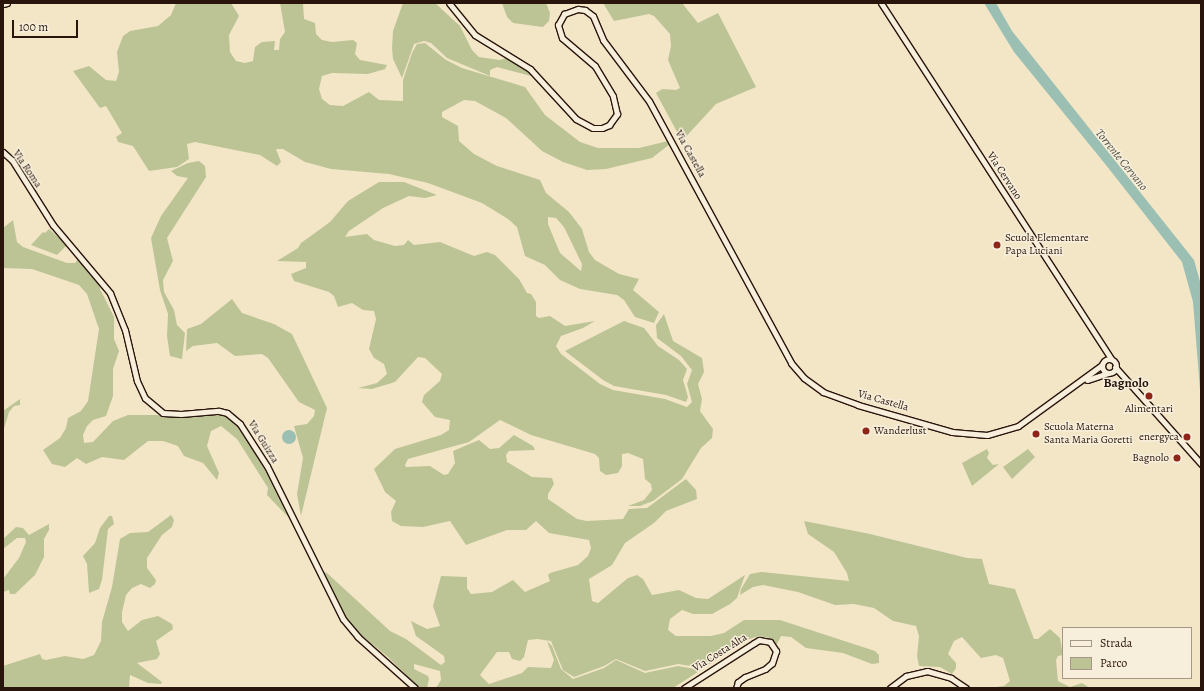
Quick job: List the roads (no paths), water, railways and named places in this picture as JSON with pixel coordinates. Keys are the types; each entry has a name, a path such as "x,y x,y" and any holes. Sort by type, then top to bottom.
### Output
{"main road":[{"path":"3,4 7,3"},
{"name":"Via Castella","path":"449,3 475,35 530,69 576,119 592,128 602,128 609,125 617,114 613,96 595,66 562,38 558,26 564,14 578,9 585,10 593,16 603,40 649,101 791,363 817,388 858,405 952,432 981,436 1000,433 1018,426 1075,385"},
{"name":"Via Cervano","path":"881,3 1115,367"},
{"name":"Via Roma","path":"3,152 12,160 35,198"},
{"name":"Via Guizza","path":"35,198 53,225 110,293 124,330 138,381 145,398 163,413 176,414 219,411 227,413 240,424 267,466 343,619 358,637 415,688"},
{"path":"1101,345 1104,354 1102,363 1109,373 1128,380"},
{"path":"1075,385 1102,363 1111,359"},
{"path":"1075,385 1109,373 1115,367 1201,464"},
{"name":"Via Costa Alta","path":"684,688 759,640 770,642 776,651 772,663 766,669 744,677 738,682 736,688"},
{"path":"890,688 906,676 927,671 952,678 966,688"}],"water":[{"path":"984,3 996,3 1012,31 1194,260 1201,285 1201,402 1193,302 1182,262 1106,165 1014,52"},
{"path":"289,430 294,432 296,437 294,442 289,444 284,442 282,437 284,432"}],"place":[{"name":"Scuola Elementare Papa Luciani","path":"997,245"},
{"name":"Alimentari","path":"1149,396"},
{"name":"Wanderlust","path":"866,431"},
{"name":"Scuola Materna Santa Maria Goretti","path":"1036,434"},
{"name":"energyca","path":"1187,437"},
{"name":"Bagnolo","path":"1177,458"}],"district":[{"name":"Bagnolo","path":"1126,383"}],"water label":[{"name":"Torrente Cervano","path":"1121,160"}]}
